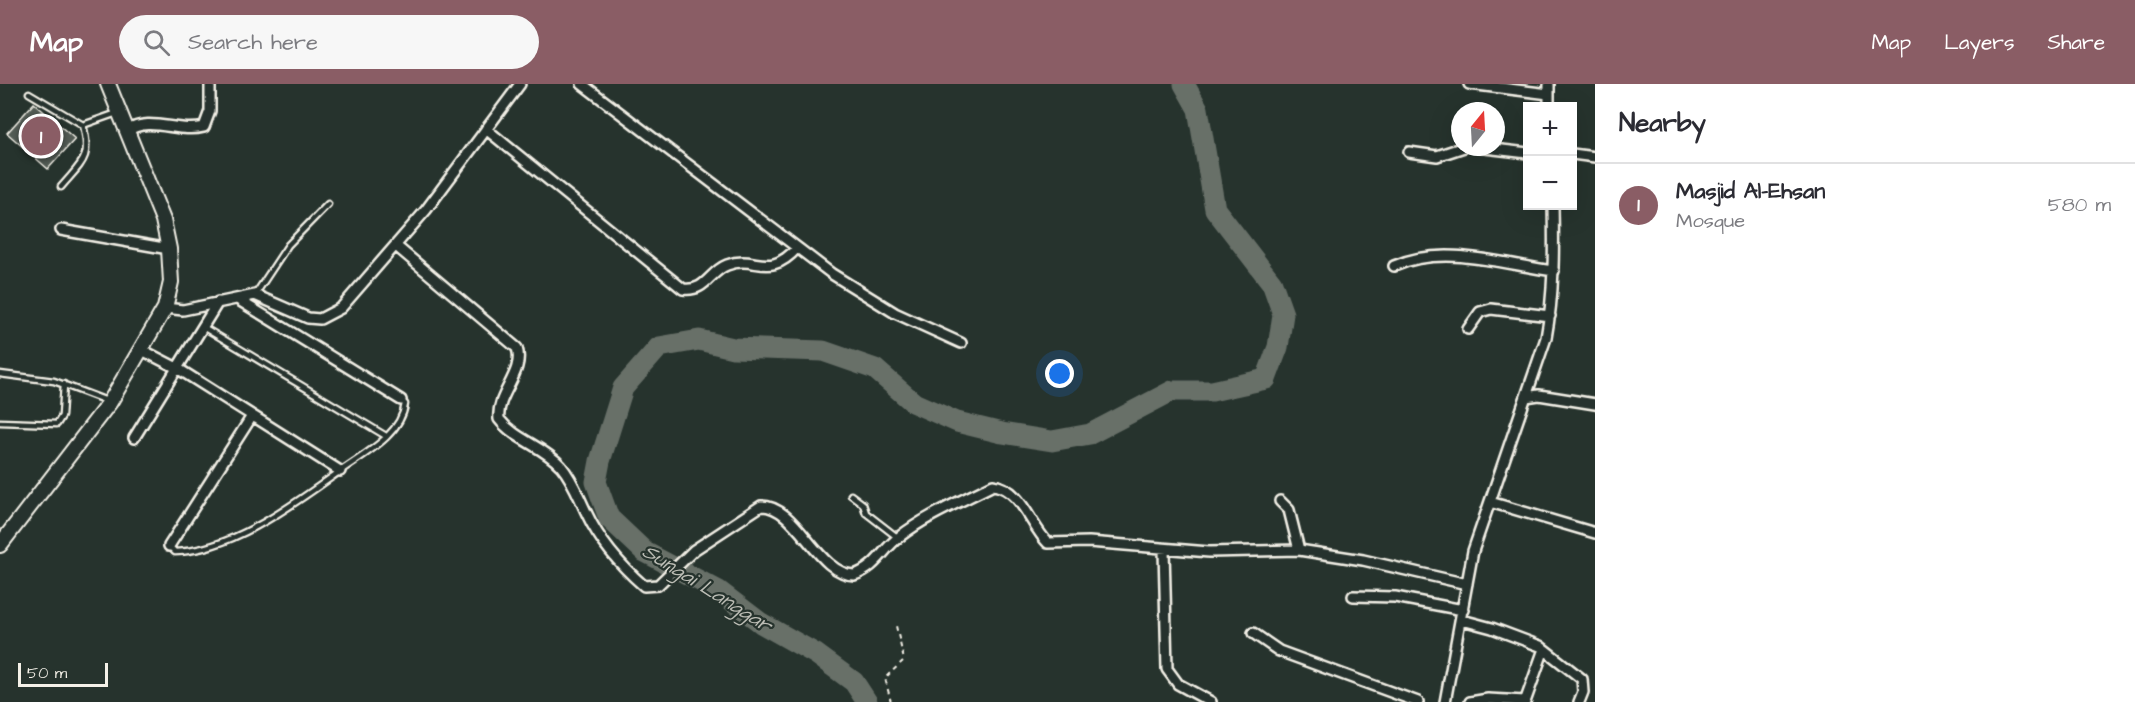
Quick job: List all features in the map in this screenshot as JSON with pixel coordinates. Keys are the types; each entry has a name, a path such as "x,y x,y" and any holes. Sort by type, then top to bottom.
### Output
{"main road":[{"path":"0,545 78,447 110,402 165,308 171,282 169,249 163,220 108,84"}],"street":[{"path":"127,131 137,124 146,123 185,130 204,127 210,111 210,84"},
{"path":"165,308 183,310 255,295 308,318 320,319 340,308 396,246 520,84"},
{"path":"582,84 832,274 895,313 961,343"},
{"path":"1468,84 1549,89"},
{"path":"486,129 683,289 700,288 724,266 736,262 771,265 787,259 797,248"},
{"path":"1505,150 1523,153"},
{"path":"1409,152 1437,156 1451,151"},
{"path":"1577,155 1595,157"},
{"path":"1445,702 1473,551 1538,368 1550,316 1554,271 1553,210"},
{"path":"61,230 169,249"},
{"path":"396,246 517,348 518,363 501,402 499,419 507,429 546,453 560,465 570,477 603,542 644,586 658,585 694,550 761,506 778,512 836,570 847,575 859,573 875,563 897,538 948,507 993,485 1004,486 1014,494 1036,531 1048,543 1089,542 1209,552 1299,550 1363,560 1467,584"},
{"path":"1394,266 1410,259 1458,256 1554,271"},
{"path":"237,298 401,400"},
{"path":"134,438 218,302"},
{"path":"1468,329 1473,318 1480,312 1491,309 1550,316"},
{"path":"142,350 177,368 340,471"},
{"path":"1526,397 1539,395 1595,404"},
{"path":"170,546 252,416"},
{"path":"1280,501 1289,510 1299,550"},
{"path":"1490,502 1595,533"},
{"path":"1164,550 1167,669 1178,684 1211,702"},
{"path":"1353,596 1395,597 1462,615 1519,637 1544,649 1582,679 1583,692 1579,702"},
{"path":"1253,633 1279,651 1418,702"},
{"path":"1470,702 1488,699 1525,702 1544,649"}],"lane":[{"path":"29,93 83,125 88,145 87,153 62,187"},
{"path":"83,125 119,112"},
{"path":"255,295 288,245 328,204"},
{"path":"203,327 386,436"},
{"path":"0,374 64,384 110,402"},
{"path":"0,422 57,424 62,416 64,384"},
{"path":"170,546 175,552 200,549 246,531 305,498 368,453 386,436 404,410 405,404 401,400"},
{"path":"851,495 862,504 866,513 897,538"}],"path":[{"path":"891,702 885,678 904,660 896,626"}],"building":[{"path":"34,103 75,139 48,169 7,133"}],"waterway":[{"name":"Sungai Langgar","path":"867,702 854,682 816,654 761,623 719,591 645,552 609,518 596,482 600,461 623,388 659,347 699,340 733,348 823,351 875,369 914,403 957,422 1002,433 1052,441 1090,434 1172,391 1212,391 1266,379 1278,347 1283,314 1272,283 1215,209 1198,109 1184,84"}],"place":[{"name":"Masjid Al-Ehsan","path":"41,136"}]}
